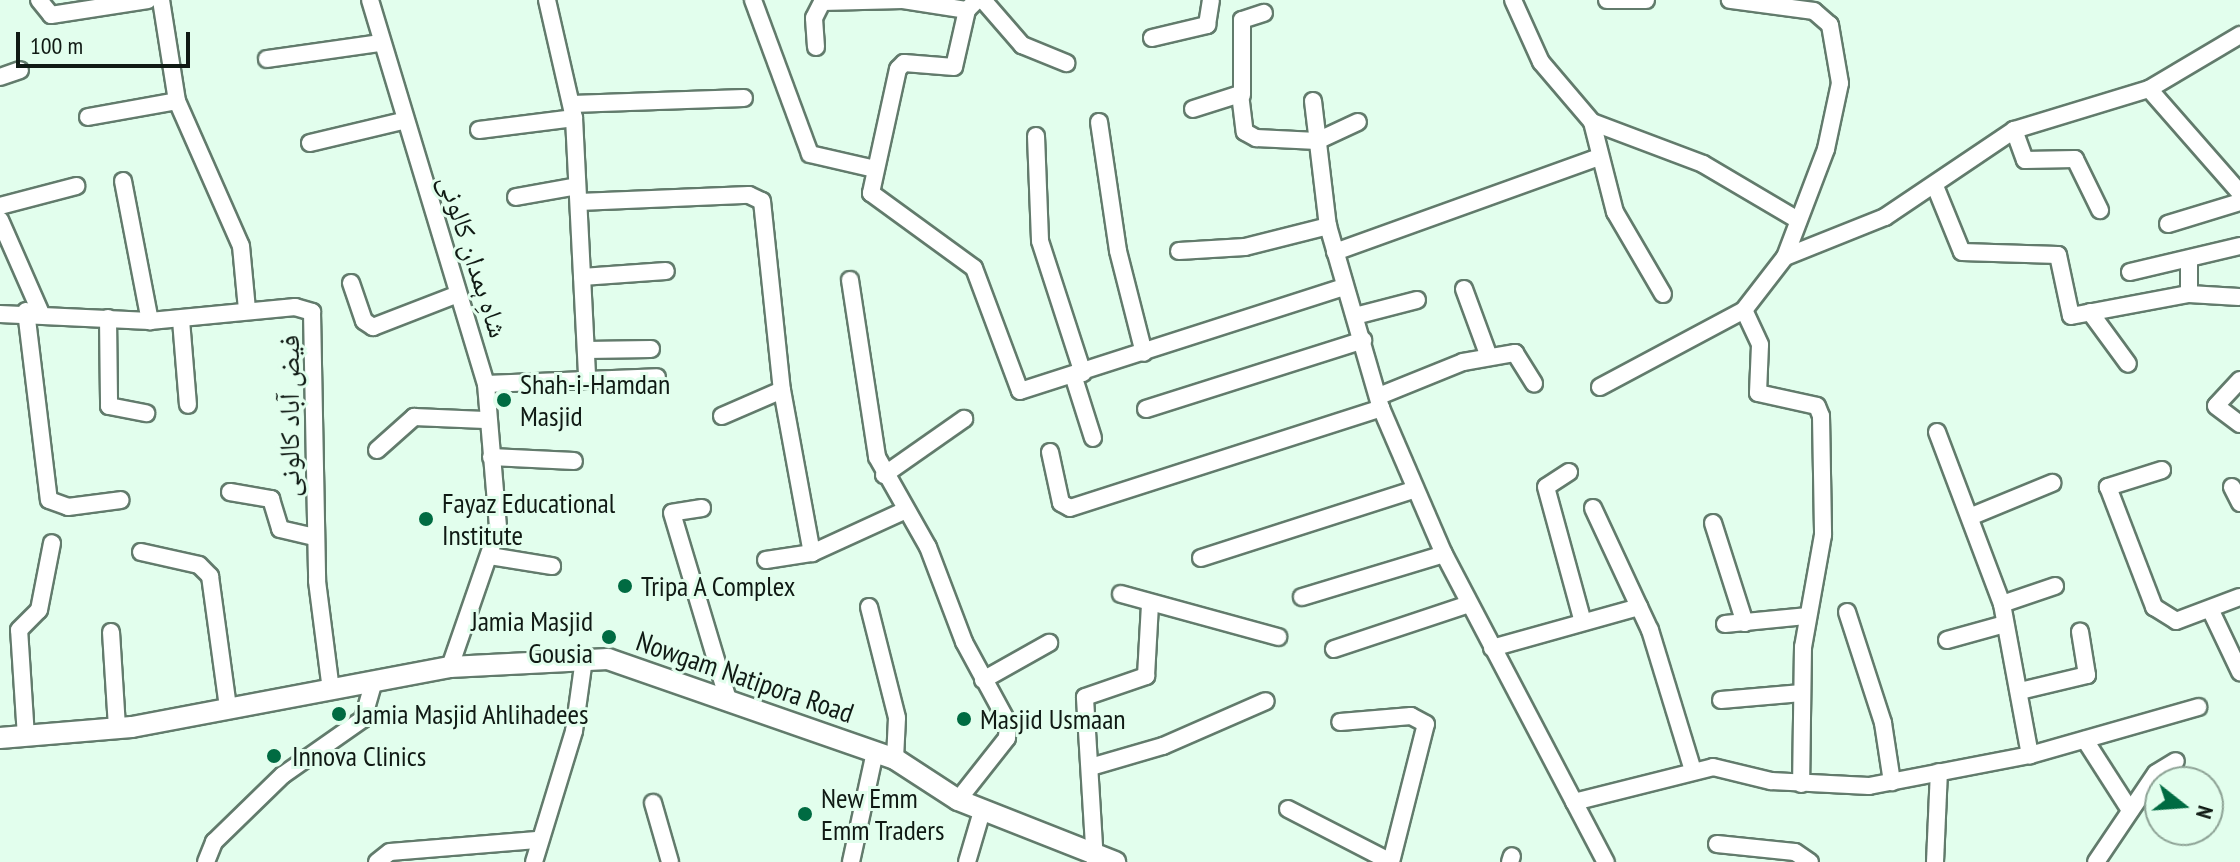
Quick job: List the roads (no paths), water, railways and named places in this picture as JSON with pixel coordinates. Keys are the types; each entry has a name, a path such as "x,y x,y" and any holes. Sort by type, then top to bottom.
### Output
{"main road":[{"name":"Nowgam Natipora Road","path":"0,738 117,728 450,667 584,659 637,666 729,703 895,759 958,800 1094,858 1115,862"}],"street":[{"path":"39,0 51,15 148,0"},
{"path":"161,0 177,101 241,246 247,310"},
{"name":"شاہِ ہمدان کالونی","path":"370,0 402,121 486,384 485,420 500,503 490,556 463,612 450,667"},
{"path":"753,0 810,154 875,169"},
{"path":"1152,38 1207,25 1211,0"},
{"path":"1513,0 1541,62 1592,122 1703,164 1796,219"},
{"path":"1607,0 1646,0"},
{"path":"1600,387 1744,310 1785,257 1839,103 1833,37 1824,8 1730,0"},
{"path":"550,1 573,111 587,378"},
{"path":"816,47 814,18 822,1 976,3 1022,45 1066,63"},
{"path":"976,3 954,67 904,63 898,69 875,169 873,197 936,235 981,277 1020,391 1343,287"},
{"path":"1264,13 1242,20 1242,95 1246,135 1313,141 1358,122"},
{"path":"1785,257 1859,231 1935,186 2014,130 2149,89 2240,35"},
{"path":"267,59 380,43"},
{"path":"0,77 20,70"},
{"path":"2149,89 2240,193"},
{"path":"1193,109 1242,95"},
{"path":"479,130 573,111 744,98"},
{"path":"88,117 177,101"},
{"path":"1313,101 1313,141 1328,226 1343,287 1363,340 1380,402 1413,490 1469,604 1606,862"},
{"path":"310,143 402,121"},
{"path":"1099,122 1118,251 1144,353"},
{"path":"1592,122 1596,158 1615,212 1663,294"},
{"path":"2014,130 2025,160 2075,159 2100,210"},
{"path":"1036,136 1040,241 1093,438"},
{"path":"1335,252 1596,158"},
{"path":"123,181 150,321"},
{"path":"0,206 76,186"},
{"path":"1935,186 1959,249 2058,255 2067,312 2090,312 2189,294 2239,297"},
{"path":"516,197 578,194 760,197 782,390 812,553"},
{"path":"2168,224 2240,202"},
{"path":"0,220 33,311 49,500 68,507 121,500"},
{"path":"1179,251 1245,247 1328,226"},
{"path":"2130,272 2189,261 2240,246"},
{"path":"2189,261 2189,294"},
{"path":"582,277 666,271"},
{"path":"850,280 884,475 906,510 1008,734 958,800"},
{"path":"351,283 364,321 373,327 458,294"},
{"path":"1464,289 1489,357"},
{"path":"1355,316 1417,300"},
{"name":"فیض آباد کالونی","path":"0,314 33,311 150,321 181,320 247,310 305,308 316,320 315,537 331,691"},
{"path":"1744,310 1760,345 1758,393 1817,406 1821,416 1823,535 1806,616 1801,784"},
{"path":"2090,312 2128,364"},
{"path":"108,318 109,406 146,413"},
{"path":"181,320 188,405"},
{"path":"1146,409 1363,340"},
{"path":"586,350 651,349"},
{"path":"1050,452 1061,503 1070,508 1380,402 1489,357 1518,354 1534,383"},
{"path":"486,384 657,377"},
{"path":"2240,380 2216,406 2240,424"},
{"path":"722,416 782,390"},
{"path":"377,450 421,415 485,420"},
{"path":"884,475 964,419"},
{"path":"1937,432 1972,516 2002,604 2030,755"},
{"path":"491,457 574,461"},
{"path":"2162,470 2111,482 2114,504 2160,615 2176,621 2211,611 2240,597"},
{"path":"1569,472 1546,487 1583,622"},
{"path":"1972,516 2052,483"},
{"path":"2232,487 2240,503"},
{"path":"1201,558 1413,490"},
{"path":"230,492 271,499 280,529 315,537"},
{"path":"702,508 672,513 729,703"},
{"path":"1593,508 1639,607 1693,771"},
{"path":"766,560 812,553 906,510"},
{"path":"1713,523 1745,623"},
{"path":"26,737 19,630 39,610 52,543"},
{"path":"141,552 199,565 210,576 228,708"},
{"path":"1302,597 1444,554"},
{"path":"490,556 552,566"},
{"path":"2002,604 2055,586"},
{"path":"1121,594 1278,637"},
{"path":"1094,858 1094,766 1085,697 1146,676 1150,604"},
{"path":"1334,649 1469,604"},
{"path":"869,607 897,718 895,759"},
{"path":"1492,648 1639,607"},
{"path":"2211,611 2240,672"},
{"path":"1847,612 1879,704 1892,782"},
{"path":"1725,624 1806,616"},
{"path":"1947,640 2005,624"},
{"path":"111,632 117,728"},
{"path":"2020,691 2087,675 2080,632"},
{"path":"983,680 1049,643"},
{"path":"534,862 537,840 574,731 584,659"},
{"path":"206,862 214,842 283,775 363,719 373,683"},
{"path":"1721,700 1802,693"},
{"path":"1094,766 1163,746 1266,701"},
{"path":"1574,802 1693,771 1725,768 1801,784 1892,782 2030,755 2198,707"},
{"path":"1288,809 1391,862 1426,724 1411,716 1340,722"},
{"path":"2085,740 2130,810"},
{"path":"851,862 875,752"},
{"path":"2096,862 2156,773 2176,761"},
{"path":"1935,862 1939,772"},
{"path":"653,803 670,862"},
{"path":"967,862 982,811"},
{"path":"377,862 390,852 433,855 537,840"},
{"path":"1717,844 1795,852 1810,862"}],"place":[{"name":"Shah-i-Hamdan Masjid","path":"504,400"},
{"name":"Fayaz Educational Institute","path":"426,519"},
{"name":"Tripa A Complex","path":"625,586"},
{"name":"Jamia Masjid Gousia","path":"609,637"},
{"name":"Jamia Masjid Ahlihadees","path":"339,714"},
{"name":"Masjid Usmaan","path":"964,719"},
{"name":"Innova Clinics","path":"274,756"},
{"name":"New Emm Emm Traders","path":"805,814"}]}
